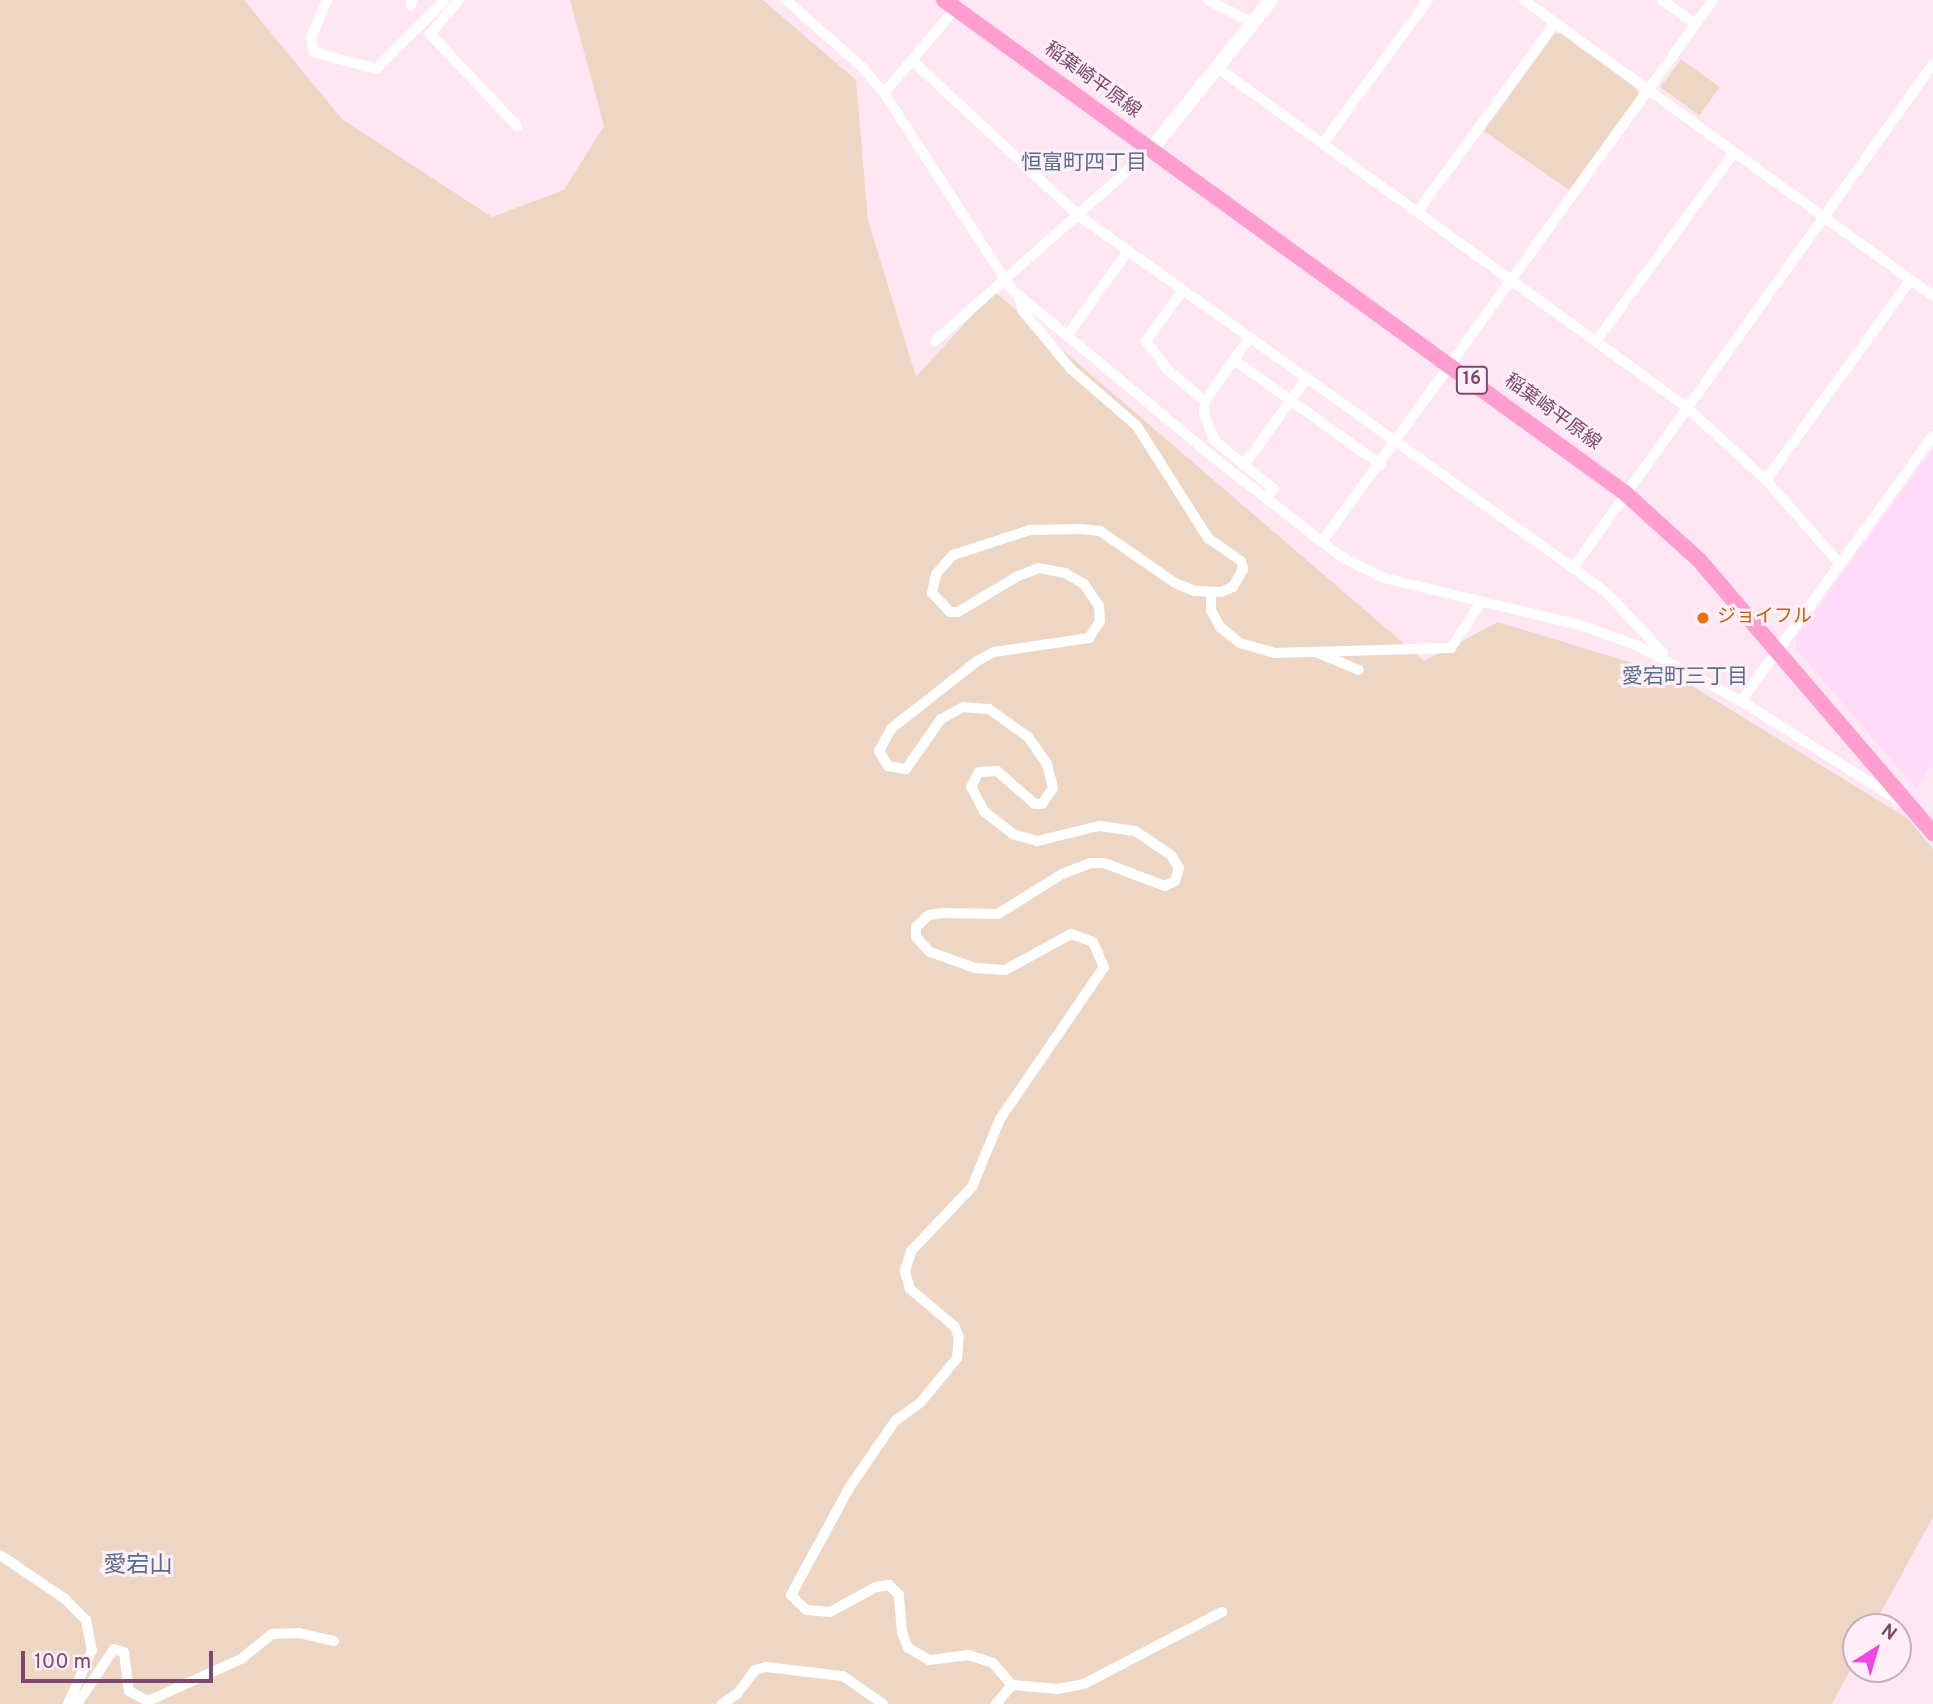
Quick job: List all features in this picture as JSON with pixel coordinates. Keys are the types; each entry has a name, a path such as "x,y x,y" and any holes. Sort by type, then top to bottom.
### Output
{"main road":[{"name":"稲葉崎平原線","path":"950,4 1625,492 1699,560 1933,833"}],"street":[{"path":"327,0 310,38 314,52 376,69 445,0"},
{"path":"459,0 430,34 517,126"},
{"path":"786,0 863,68 884,93 1004,279 1019,296 1322,542 1364,570 1480,604 1580,625 1672,662 1741,701 1911,808"},
{"path":"1208,0 1254,23"},
{"path":"935,341 1151,150 1271,0"},
{"path":"1324,142 1428,0"},
{"path":"1524,0 1933,296"},
{"path":"1662,0 1695,24"},
{"path":"1322,542 1381,465 1713,0"},
{"path":"884,93 914,62 950,4"},
{"path":"1418,211 1555,23"},
{"path":"914,62 1078,215 1608,594 1672,662"},
{"path":"1573,568 1685,405 1933,64"},
{"path":"1218,68 1685,405 1766,480 1840,564"},
{"path":"1597,340 1734,153"},
{"path":"1067,335 1128,251"},
{"path":"1766,480 1910,279"},
{"path":"1183,290 1146,341 1167,369 1205,401"},
{"path":"1019,296 1023,311 1071,369 1137,426 1208,538 1241,561 1238,584 1211,593 1175,583 1100,531 1030,530 953,555 936,574 932,593 941,607 958,612 1018,576 1039,568 1065,572 1084,584 1099,606 1100,621 1089,638 994,652 977,661 892,728 879,751 888,766 906,769 941,719 963,707 989,709 1028,737 1047,764 1053,788 1042,804 1035,804 997,771 979,772 971,787 984,811 1013,834 1037,841 1099,826 1135,831 1171,855 1179,868 1175,881 1165,886 1104,863 1090,863 1062,874 998,914 929,915 916,927 916,937 930,952 975,968 1005,970 1071,934 1093,942 1104,967 1000,1119 972,1187 911,1251 905,1271 910,1289 954,1326 958,1337 957,1358 921,1402 895,1421 849,1488 791,1595 806,1610 830,1612 876,1587 889,1585 899,1595 902,1632 914,1653 929,1660 977,1656 993,1663 1012,1685 1058,1689 1084,1684 1223,1612"},
{"path":"1250,337 1205,401 1203,415 1215,441 1275,489 1267,498"},
{"path":"1234,360 1381,465"},
{"path":"1244,465 1307,378"},
{"path":"1741,701 1933,436"},
{"path":"1211,593 1214,620 1240,643 1275,653 1451,648 1480,604"},
{"path":"1312,651 1359,670"},
{"path":"0,1555 65,1599 86,1620 92,1650 68,1704"},
{"path":"77,1704 114,1649 124,1652 129,1690 148,1700 241,1659 272,1634 299,1633 334,1641"},
{"path":"722,1704 737,1694 755,1670 766,1667 843,1676 883,1704"},
{"path":"996,1704 1012,1685"}],"shaded area":[{"path":"0,0 244,0 342,119 492,217 564,190 604,126 570,0 763,0 856,80 868,220 916,377 994,291 1424,661 1498,622 1676,676 1907,818 1933,849 1933,1517 1881,1613 1842,1613 1843,1683 1832,1704 0,1704"},
{"path":"1560,33 1637,89 1638,95 1569,190 1484,131 1554,34"},
{"path":"1681,59 1720,87 1699,116 1660,87"},
{"path":"1933,449 1933,763 1916,788 1796,649 1796,638"}],"place":[{"name":"ジョイフル","path":"1703,618"}],"district":[{"name":"恒富町四丁目","path":"1084,164"},
{"name":"愛宕町三丁目","path":"1685,678"},
{"name":"愛宕山","path":"138,1567"}]}
